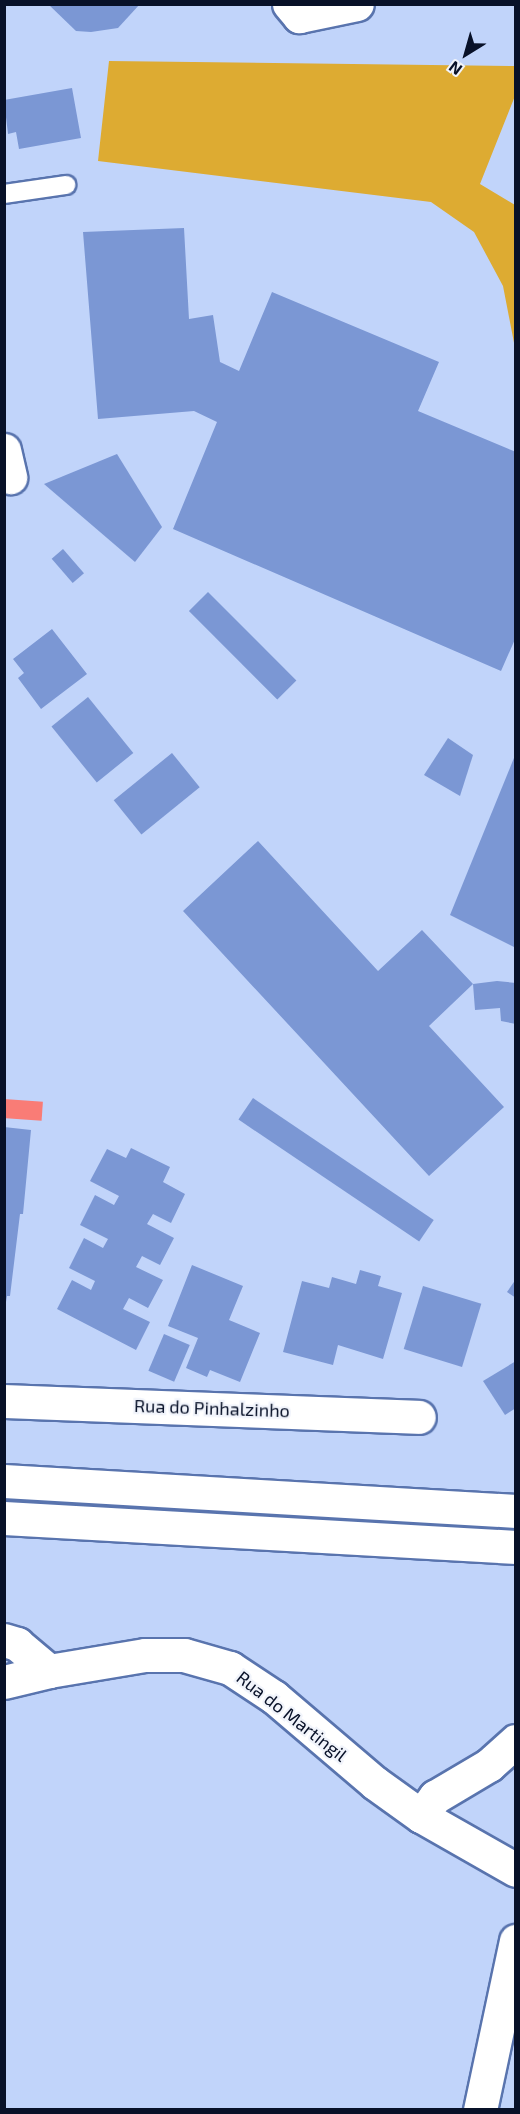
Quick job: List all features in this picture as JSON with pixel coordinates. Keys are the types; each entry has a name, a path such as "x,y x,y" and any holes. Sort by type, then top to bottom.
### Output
{"main road":[{"path":"288,4 299,16 357,4"},
{"name":"Rua do Pinhalzinho","path":"4,1401 419,1417"},
{"path":"4,1481 516,1511"},
{"path":"4,1518 516,1547"},
{"path":"4,1640 17,1644 49,1671"},
{"name":"Rua do Martingil","path":"4,1682 49,1671 145,1654 184,1655 230,1668 274,1697 375,1783 421,1816 516,1870"},
{"path":"421,1816 435,1797 489,1765 516,1741"},
{"path":"480,2109 516,1941"}],"lane":[{"path":"4,194 66,185"}],"shaded area":[{"path":"109,61 515,66 515,96 480,184 515,205 515,348 503,286 474,232 431,202 98,161"},
{"path":"4,1099 43,1102 42,1121 4,1118"}],"building":[{"path":"48,4 140,4 118,28 91,32 76,31"},
{"path":"72,88 81,138 19,149 16,132 8,134 4,100"},
{"path":"184,228 189,319 213,315 220,362 239,371 272,292 439,362 418,411 516,452 516,637 501,671 173,529 217,422 194,411 98,419 83,232"},
{"path":"117,454 162,527 135,562 44,484"},
{"path":"63,549 84,573 73,583 52,559"},
{"path":"208,592 296,680 277,699 189,611"},
{"path":"52,629 87,674 41,709 18,678 24,673 13,659"},
{"path":"88,697 133,753 97,783 51,727"},
{"path":"448,738 473,755 460,796 424,775"},
{"path":"172,753 200,787 141,834 114,800"},
{"path":"516,753 516,948 450,915"},
{"path":"258,841 378,971 422,930 473,984 429,1026 504,1107 429,1176 183,911"},
{"path":"497,981 516,983 516,1024 501,1021 500,1008 475,1010 473,984"},
{"path":"253,1098 434,1220 419,1241 238,1120"},
{"path":"4,1127 31,1130 23,1214 20,1214 10,1296 7,1296 6,1302"},
{"path":"131,1148 170,1167 163,1182 185,1194 171,1223 153,1214 147,1224 174,1238 160,1265 142,1256 136,1267 163,1280 148,1308 129,1298 123,1309 150,1322 136,1350 57,1309 72,1280 91,1290 95,1281 69,1268 84,1238 103,1248 108,1239 80,1225 95,1195 114,1205 119,1196 90,1181 107,1149 126,1158"},
{"path":"192,1265 243,1286 229,1320 260,1333 240,1382 210,1370 207,1377 186,1368 198,1338 168,1326"},
{"path":"360,1270 381,1276 378,1286 402,1293 383,1359 338,1345 333,1365 283,1352 302,1281 329,1288 332,1277 356,1284"},
{"path":"516,1279 516,1298 507,1292"},
{"path":"423,1286 481,1304 462,1367 404,1349"},
{"path":"164,1334 190,1345 174,1382 148,1371"},
{"path":"516,1361 516,1408 505,1415 483,1381"}]}
